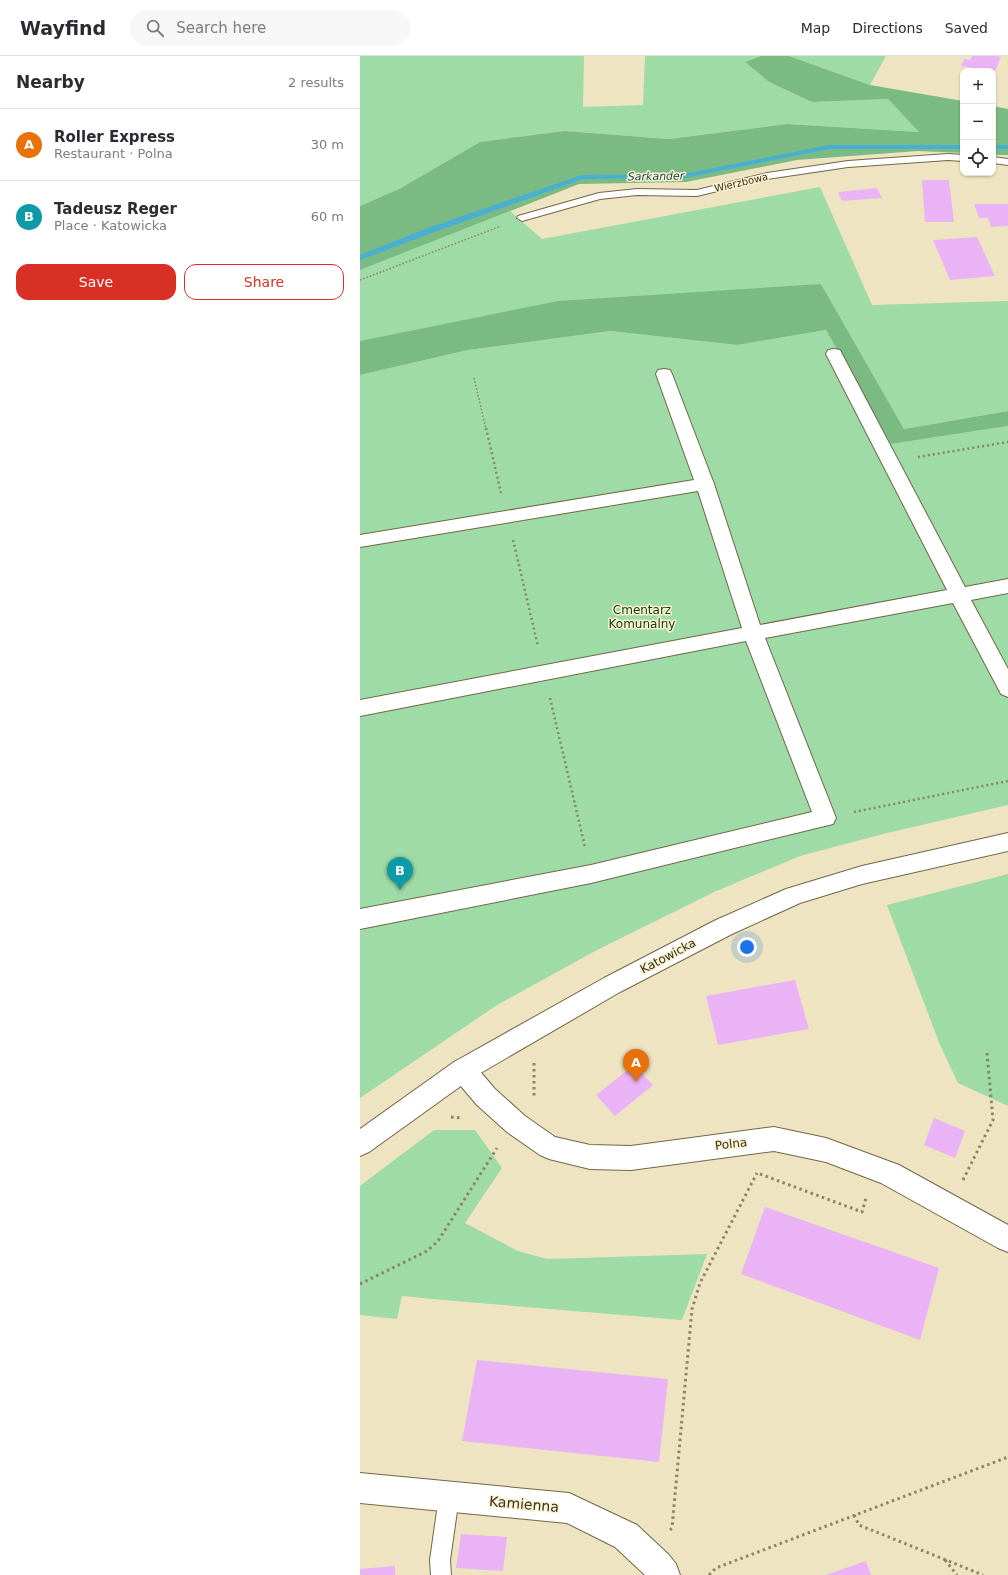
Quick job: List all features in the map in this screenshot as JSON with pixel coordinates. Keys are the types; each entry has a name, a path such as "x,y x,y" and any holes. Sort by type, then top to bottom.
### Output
{"street":[{"path":"834,354 1008,688"},
{"path":"360,919 591,874 825,818 753,633 705,484 664,374"},
{"path":"360,541 705,484"},
{"path":"360,708 1008,586"},
{"name":"Katowicka","path":"360,1144 463,1070 612,985 724,927 794,896 862,875 1008,842"},
{"name":"Polna","path":"463,1070 486,1097 516,1124 549,1147 590,1157 631,1158 774,1139 826,1150 876,1168 890,1174 1008,1239"},
{"name":"Kamienna","path":"360,1488 569,1508 626,1536 657,1572"}],"lane":[{"name":"Wierzbowa","path":"522,218 599,196 637,192 696,193 767,176 848,164 948,157 960,158"},
{"path":"996,160 1008,162"},
{"path":"441,1575 440,1560 449,1497"}],"path":[{"path":"360,280 522,218"},
{"path":"474,378 545,673 591,874"},
{"path":"918,458 1008,442"},
{"path":"825,818 1008,781"},
{"path":"948,1207 993,1120 987,1052"},
{"path":"360,1284 427,1251 438,1241 504,1138 534,1103 534,1058"},
{"path":"668,1532 672,1528 692,1309 700,1283 758,1173"},
{"path":"709,1575 716,1568 1008,1457"},
{"path":"854,1515 860,1525 983,1575"},
{"path":"945,1560 957,1575"}],"green space":[{"path":"360,56 584,56 583,107 643,105 645,56 761,56 745,62 769,82 812,102 888,99 919,132 787,124 669,139 564,131 480,142 399,189 360,206"},
{"path":"761,56 789,56 870,85 960,100 960,153 918,151 797,160 686,182 579,184 360,270 360,206 399,189 480,142 564,131 669,139 787,124 919,132 888,99 812,102 769,82 745,62"},
{"path":"789,56 886,56 870,85"},
{"path":"996,107 1008,109 1008,155 996,155"},
{"path":"820,187 872,305 1008,301 1008,411 904,429 821,284 360,341 360,270 510,211 542,239"},
{"path":"821,284 904,429 1008,411 1008,426 891,444 826,330 737,345 610,331 468,350 360,375 360,341 558,301"},
{"name":"Cmentarz Komunalny","path":"826,330 891,444 1008,426 1008,805 883,834 800,856 714,892 597,950 497,1005 360,1098 360,375 468,350 610,331 737,345"},
{"path":"1008,874 1008,1106 958,1083 940,1045 887,905"},
{"path":"434,1130 475,1130 502,1168 465,1223 518,1251 547,1259 707,1254 682,1320 402,1296 397,1319 360,1315 360,1186"}],"building":[{"path":"972,56 1001,57 996,69 961,66 964,59 970,60"},
{"path":"922,180 949,180 954,222 925,222"},
{"path":"877,188 882,198 842,201 838,192"},
{"path":"974,204 1008,204 1008,226 991,227 988,218 979,218"},
{"path":"977,237 995,276 950,280 933,240"},
{"path":"795,980 809,1029 718,1045 706,996"},
{"path":"634,1065 653,1085 615,1116 596,1095"},
{"path":"934,1118 965,1131 955,1158 924,1145"},
{"path":"765,1207 939,1268 920,1340 741,1274"},
{"path":"477,1360 668,1379 659,1462 462,1441"},
{"path":"461,1534 507,1537 503,1571 456,1568"},
{"path":"866,1561 871,1575 826,1575"},
{"path":"395,1566 395,1575 360,1575 360,1569"}],"waterway":[{"name":"Sarkander","path":"360,258 431,230 582,177 684,176 829,147 960,147"},
{"name":"Sarkander","path":"996,147 1008,147"}],"place":[{"name":"Tadeusz Reger","path":"400,890"},
{"name":"Roller Express","path":"636,1082"}]}
